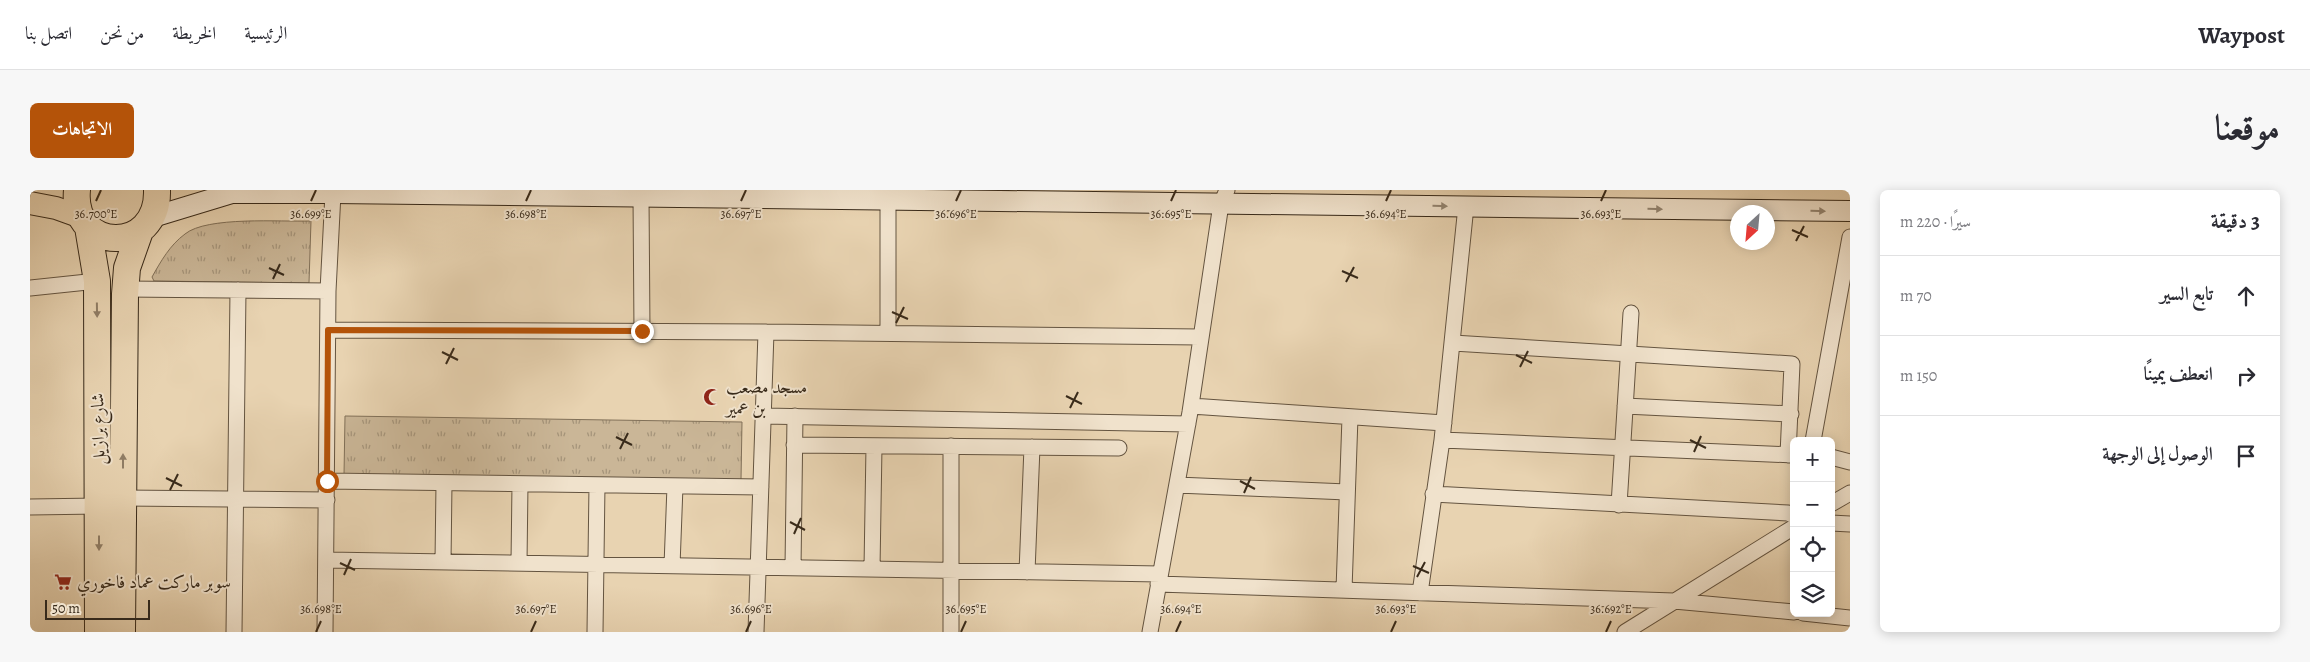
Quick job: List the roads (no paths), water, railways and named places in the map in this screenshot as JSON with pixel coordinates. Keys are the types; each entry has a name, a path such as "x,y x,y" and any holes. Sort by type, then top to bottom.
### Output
{"highway":[{"name":"شارع برازيل","path":"77,190 76,202 84,222 97,281 111,502 122,632"},
{"name":"شارع برازيل","path":"98,632 111,502 127,268 157,204 157,190"},
{"path":"84,222 100,235 114,239 128,237 146,224"}],"main road":[{"path":"146,224 232,193 888,199 1224,197 1466,206 1850,211"},
{"path":"30,203 56,208 84,222"}],"street":[{"path":"325,632 328,291 332,193"},
{"path":"641,196 642,331"},
{"path":"1150,632 1188,424 1200,337 1224,197"},
{"path":"888,199 888,333"},
{"path":"1420,593 1442,440 1466,206"},
{"path":"1814,437 1850,237"},
{"path":"30,288 97,281"},
{"path":"125,289 328,291"},
{"path":"234,632 234,499 238,290"},
{"path":"1619,505 1631,313"},
{"path":"328,330 642,331 1200,337"},
{"path":"756,632 766,332"},
{"path":"1453,343 1792,364 1791,437"},
{"path":"1191,406 1444,423"},
{"path":"1625,406 1791,414"},
{"path":"764,416 1188,424"},
{"path":"793,568 794,416"},
{"path":"1344,590 1350,417"},
{"path":"1442,440 1790,455"},
{"path":"794,445 1119,448"},
{"path":"872,569 874,446"},
{"path":"950,632 952,571 951,446"},
{"path":"1027,572 1032,447"},
{"path":"1835,458 1850,462"},
{"path":"327,481 761,487"},
{"path":"443,562 444,483"},
{"path":"520,484 520,563"},
{"path":"595,632 597,485"},
{"path":"1177,485 1347,492"},
{"path":"672,566 675,486"},
{"path":"1835,502 1850,493"},
{"path":"1433,494 1790,514"},
{"path":"30,507 111,502 234,499 327,500"},
{"path":"1835,523 1850,524"},
{"path":"1625,632 1790,529"},
{"path":"327,560 1027,572 1344,590 1674,601 1790,612"},
{"path":"1835,616 1850,618"}],"place":[{"name":"مسجد مصعب بن عمير","path":"712,397"},
{"name":"سوبر ماركت عماد فاخوري","path":"63,582"}]}
